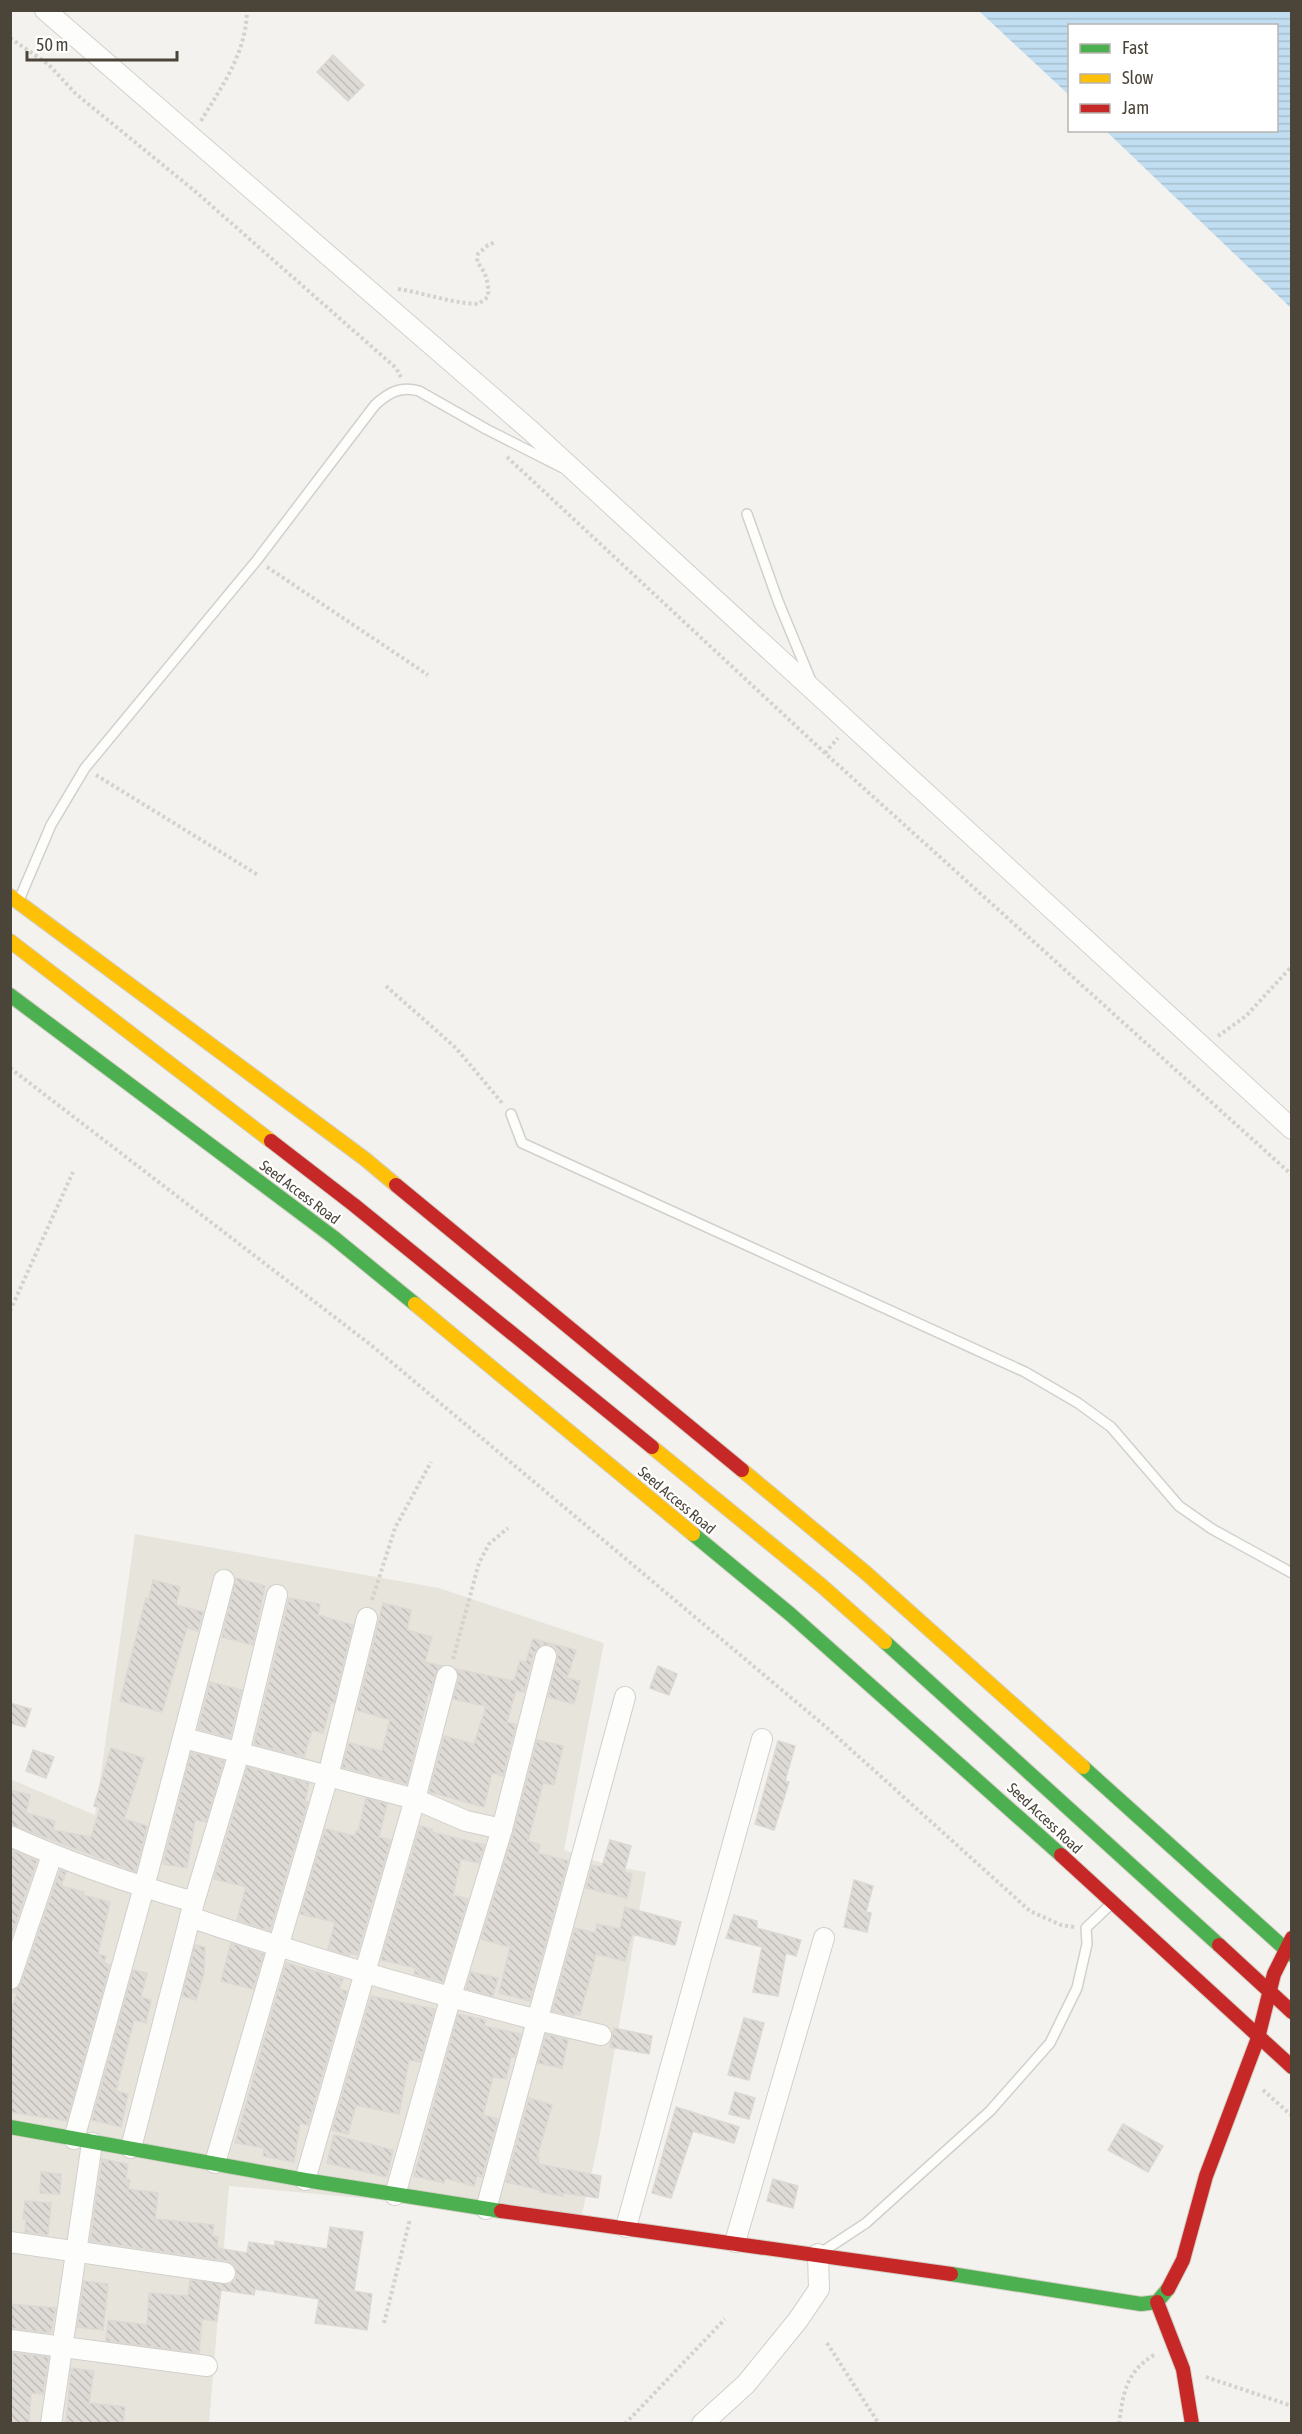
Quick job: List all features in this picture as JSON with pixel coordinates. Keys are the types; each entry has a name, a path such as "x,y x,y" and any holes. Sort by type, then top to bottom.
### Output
{"street":[{"path":"45,10 584,479 1292,1129"},
{"path":"10,2127 305,2180 486,2209 818,2254 1113,2301 1141,2304 1157,2302 1174,2282 1205,2178 1259,2037 1269,1991 1289,1947 866,1573 365,1159 14,899"},
{"name":"Seed Access Road","path":"10,942 354,1205 822,1586 1018,1761 1292,2012"},
{"name":"Seed Access Road","path":"10,995 342,1245 790,1614 990,1790 1292,2067"},
{"path":"51,2424 75,2250 83,2141 144,1887 224,1580"},
{"path":"131,2148 192,1910 239,1754 277,1595"},
{"path":"215,2163 328,1776 367,1618"},
{"path":"395,2195 451,1996 502,1829 546,1656"},
{"path":"305,2180 415,1799 447,1676"},
{"path":"486,2209 625,1697"},
{"path":"184,1738 415,1799 466,1821 502,1829"},
{"path":"626,2227 762,1739"},
{"path":"10,1836 52,1855 144,1887 277,1947 364,1973 601,2035"},
{"path":"10,1979 52,1855"},
{"path":"735,2242 824,1938"},
{"path":"10,2242 225,2273"},
{"path":"702,2424 746,2384 798,2320 819,2289 818,2254"},
{"path":"1157,2302 1183,2369 1192,2424"},
{"path":"10,2340 207,2366"}],"lane":[{"path":"14,899 51,825 85,768 257,560 375,405 386,395 408,388 419,391 486,429 584,479"},
{"path":"747,514 778,601 816,692"},
{"path":"511,1114 522,1143 1034,1377 1078,1403 1112,1427 1179,1506 1212,1529 1292,1573"},
{"path":"818,2254 866,2223 990,2111 1050,2043 1077,1988 1087,1944 1086,1928 1113,1903"}],"path":[{"path":"191,137 237,61 247,32 247,10"},
{"path":"10,38 48,64 76,94 196,192 396,368 408,388"},
{"path":"370,292 387,288 406,290 459,303 478,304 488,297 489,286 485,272 477,262 478,254 488,245 496,242"},
{"path":"500,453 509,458 836,763 1292,1175"},
{"path":"257,560 428,675"},
{"path":"85,768 258,875"},
{"path":"1203,1047 1246,1016 1292,966"},
{"path":"386,986 456,1048 511,1114"},
{"path":"10,1068 371,1345 826,1727 1030,1911 1061,1925 1086,1928"},
{"path":"10,1311 73,1172"},
{"path":"367,1618 380,1570 395,1528 431,1462"},
{"path":"447,1676 458,1644 479,1563 489,1544 508,1528"},
{"path":"1245,2074 1292,2116"},
{"path":"384,2324 416,2198"},
{"path":"625,2424 724,2319"},
{"path":"827,2343 879,2424"},
{"path":"1119,2424 1128,2381 1136,2369 1152,2356 1174,2345"},
{"path":"1183,2369 1292,2406"}],"shaded area":[{"path":"135,1534 439,1588 604,1643 564,1850 608,1865 646,1872 598,2145 581,2218 229,2186 209,2423 11,2423 10,1779 95,1815"}],"water":[{"path":"979,11 1291,11 1291,308 1107,132 1278,132 1278,24 1068,24 1068,94"}],"building":[{"path":"333,55 364,85 348,101 317,72"},
{"path":"236,1578 265,1586 253,1645 222,1637"},
{"path":"153,1580 180,1587 176,1605 203,1612 198,1631 187,1628 162,1712 120,1701 146,1598 149,1599"},
{"path":"289,1598 320,1604 318,1615 353,1625 334,1703 331,1703 323,1733 312,1730 304,1757 254,1744"},
{"path":"383,1603 411,1610 407,1630 432,1637 425,1662 442,1666 436,1672 430,1694 428,1694 407,1784 342,1767 349,1743 382,1751 390,1720 357,1710"},
{"path":"533,1639 576,1650 567,1678 580,1681 574,1704 548,1697 558,1653 550,1645 542,1645 534,1653 524,1692 516,1690 507,1722 516,1725 503,1776 492,1773 484,1807 429,1792 444,1736 474,1744 485,1710 485,1706 453,1699 459,1678 456,1669 514,1681 520,1661 526,1662"},
{"path":"658,1666 677,1674 669,1695 650,1688"},
{"path":"210,1682 242,1690 230,1738 198,1729"},
{"path":"10,1703 31,1709 25,1727 10,1723"},
{"path":"537,1740 563,1746 554,1785 543,1783 528,1841 540,1845 538,1853 568,1861 530,2001 499,1993 510,1947 481,1939 513,1833"},
{"path":"778,1741 795,1746 785,1781 789,1782 774,1830 755,1824"},
{"path":"111,1748 144,1758 124,1819 147,1826 136,1872 10,1824 10,1790 30,1795 26,1813 55,1821 53,1830 91,1837 100,1808 94,1806"},
{"path":"33,1750 54,1757 46,1778 26,1771"},
{"path":"191,1752 224,1761 206,1822 195,1820 187,1868 163,1864"},
{"path":"247,1767 309,1783 305,1801 308,1802 270,1931 237,1920 246,1887 214,1879"},
{"path":"366,1798 387,1804 379,1837 391,1840 357,1955 350,1953 349,1956 328,1949 335,1922 300,1914 325,1829 355,1836"},
{"path":"420,1826 432,1829 432,1832 485,1845 479,1863 461,1859 453,1895 468,1899 443,1982 414,1974 416,1968 381,1960"},
{"path":"610,1840 631,1846 624,1872 632,1874 627,1898 586,1888 592,1865 602,1867"},
{"path":"10,1849 37,1861 10,1940"},
{"path":"60,1870 66,1872 61,1886 110,1902 98,1954 106,1956 104,1963 110,1965 67,2121 10,2112 10,2013 17,1993 10,1991 21,1983"},
{"path":"854,1880 873,1886 866,1912 871,1913 867,1932 844,1927"},
{"path":"625,1907 681,1922 675,1945 632,1934 625,1961 596,1954 580,2015 574,2014 574,2016 552,2011 575,1928 595,1933 597,1924 620,1929"},
{"path":"734,1915 757,1921 757,1928 801,1940 796,1956 786,1953 778,1996 753,1992 762,1947 726,1938"},
{"path":"231,1943 264,1954 253,1989 221,1981"},
{"path":"195,1945 205,1947 204,1973 196,2000 182,1996"},
{"path":"286,1963 343,1979 339,1989 347,1991 308,2125 300,2123 294,2162 263,2156 264,2148 235,2143"},
{"path":"133,1970 147,1973 141,1997 151,2000 146,2023 134,2020 116,2091 128,2094 121,2127 92,2120"},
{"path":"471,1972 498,1978 493,1996 466,1989"},
{"path":"371,1996 435,2009 420,2062 409,2060 399,2114 356,2105 348,2134 332,2130"},
{"path":"458,2014 486,2020 484,2026 521,2034 515,2057 511,2057 506,2079 493,2077 483,2115 498,2119 482,2177 477,2176 474,2186 445,2178 444,2183 414,2176"},
{"path":"744,2018 764,2023 749,2080 728,2075"},
{"path":"614,2028 652,2036 649,2054 610,2047"},
{"path":"546,2034 568,2040 562,2068 538,2063"},
{"path":"735,2092 755,2098 749,2119 729,2114"},
{"path":"529,2098 552,2105 537,2157 539,2158 538,2164 601,2176 598,2198 540,2192 540,2190 506,2182"},
{"path":"676,2107 739,2127 734,2143 693,2131 671,2198 652,2193"},
{"path":"1123,2124 1163,2146 1148,2172 1108,2150"},
{"path":"334,2135 393,2150 387,2177 327,2163"},
{"path":"102,2159 128,2164 126,2179 130,2180 128,2189 158,2193 155,2219 214,2225 212,2236 218,2237 217,2248 247,2253 249,2242 275,2246 275,2241 327,2249 330,2227 363,2232 354,2291 372,2294 367,2330 315,2323 319,2299 255,2289 254,2295 221,2290 217,2321 202,2319 199,2353 106,2341 108,2320 147,2325 149,2293 188,2296 190,2280 229,2284 235,2280 237,2274 233,2264 227,2261 90,2241"},
{"path":"41,2172 61,2174 60,2194 40,2193"},
{"path":"773,2179 798,2186 793,2208 767,2201"},
{"path":"25,2201 51,2203 48,2235 25,2232 26,2219 23,2219"},
{"path":"84,2281 108,2284 103,2330 77,2327"},
{"path":"10,2304 56,2308 51,2333 10,2328"},
{"path":"13,2353 49,2357 43,2394 31,2393 29,2424 10,2424"},
{"path":"71,2368 94,2371 89,2403 125,2407 123,2424 66,2424"}],"traffic: fast":[{"path":"10,995 333,1237 415,1304"},
{"path":"693,1534 790,1614 1061,1855"},
{"path":"885,1642 1219,1945"},
{"path":"1083,1767 1292,1955"},
{"path":"10,2127 305,2180 501,2211"},
{"path":"951,2274 1141,2304 1157,2302 1168,2289"}],"traffic: slow":[{"path":"10,896 365,1159 396,1185"},
{"path":"10,941 271,1141"},
{"path":"415,1304 693,1534"},
{"path":"652,1447 822,1586 885,1642"},
{"path":"742,1470 866,1573 1083,1767"}],"traffic: jam":[{"path":"271,1141 354,1205 652,1447"},
{"path":"396,1185 742,1470"},
{"path":"1061,1855 1292,2067"},
{"path":"1168,2289 1183,2260 1206,2176 1258,2038 1274,1974 1292,1938"},
{"path":"1219,1945 1292,2012"},
{"path":"501,2211 951,2274"},
{"path":"1157,2302 1183,2369 1192,2424"}]}
